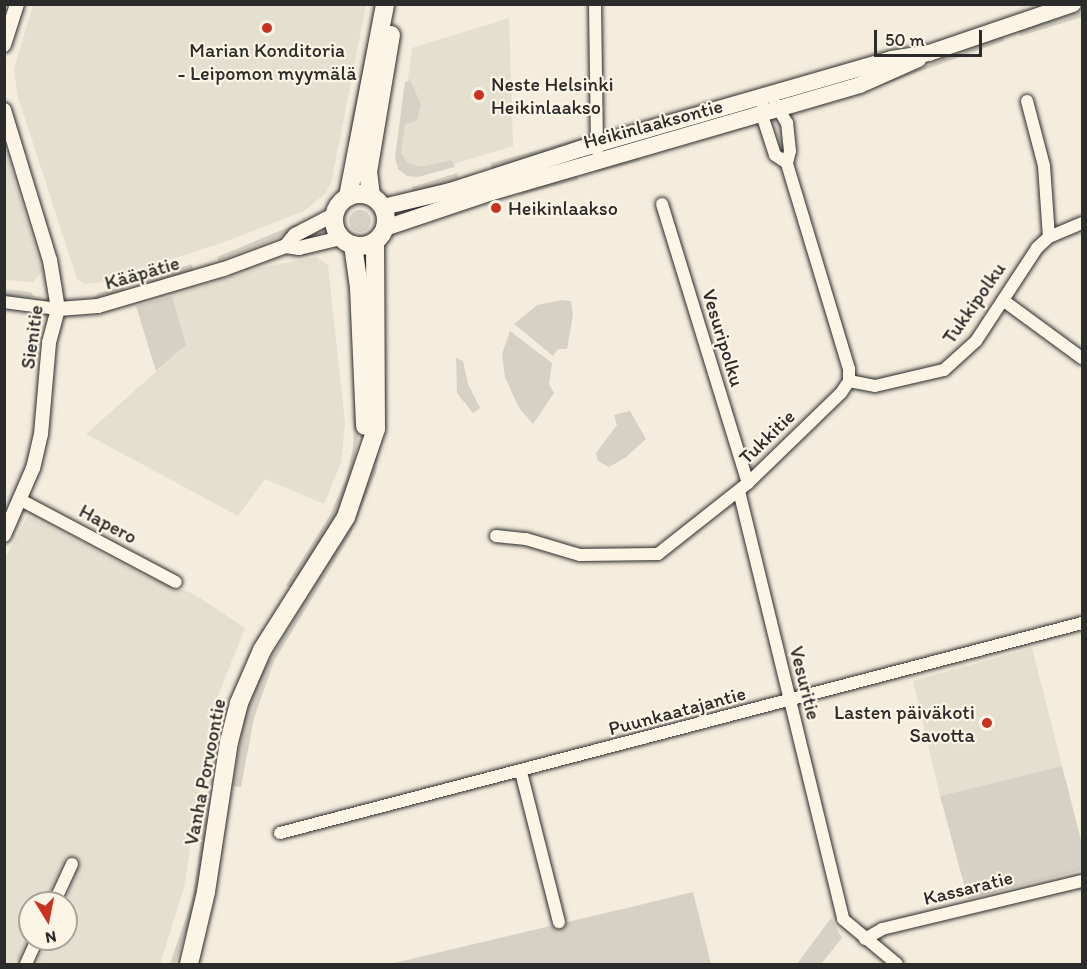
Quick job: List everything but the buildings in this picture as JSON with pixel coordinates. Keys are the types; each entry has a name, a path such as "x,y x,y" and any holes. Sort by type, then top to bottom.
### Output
{"main road":[{"path":"335,214 348,197 385,4"},
{"path":"348,197 377,201 368,172 395,4"},
{"name":"Heikinlaaksontie","path":"380,235 492,192 781,110 878,78 929,53 1073,4"},
{"name":"Heikinlaaksontie","path":"377,201 450,191 597,144 892,59 929,53"},
{"name":"Vanha Porvoontie","path":"188,962 206,892 229,742 239,702 262,650 346,517 376,429 377,392 372,268 380,235 377,201"},
{"name":"Vanha Porvoontie","path":"335,214 347,242 369,446"},
{"path":"347,242 380,235"}],"street":[{"path":"4,45 17,4"},
{"path":"595,4 597,163"},
{"path":"765,96 781,110 790,151 787,163 849,369 849,381"},
{"path":"765,96 762,115 775,154 787,163"},
{"path":"1027,101 1044,166 1049,237"},
{"name":"Sienitie","path":"4,110 50,260 58,309 49,343 41,434 21,500 4,535"},
{"name":"Vesuripolku","path":"662,204 744,487"},
{"name":"Kääpätie","path":"286,246 294,235 335,214"},
{"name":"Tukkipolku","path":"849,381 875,386 944,370 976,341 1004,301 1026,261 1049,237 1083,223"},
{"name":"Kääpätie","path":"4,302 58,309 98,306 224,269 286,246 299,248 347,242"},
{"path":"1004,301 1083,358"},
{"name":"Tukkitie","path":"496,536 526,539 580,555 648,556 668,547 744,487 841,393 849,381"},
{"name":"Vesuritie","path":"744,487 789,701 843,919 897,964"},
{"name":"Hapero","path":"21,500 176,582"},
{"name":"Puunkaatajantie","path":"280,833 521,772 1083,623"},
{"path":"521,772 559,922"},
{"path":"60,891 72,864"},
{"name":"Kassaratie","path":"865,939 882,929 1083,880"}],"shaded area":[{"path":"33,5 366,5 332,180 326,193 304,211 222,243 97,283 85,284 77,279 17,94 14,69"},
{"path":"1082,11 1082,17 1021,36 1017,31"},
{"path":"509,18 513,146 424,173 410,172 398,157 412,48"},
{"path":"1003,36 1004,41 863,92 895,78"},
{"path":"367,43 369,55 346,162 351,123"},
{"path":"410,80 421,104 417,121 405,124 401,153 408,163 421,167 452,160 455,167 418,177 407,176 398,169 395,158 403,96 405,82"},
{"path":"589,136 586,140 492,169 491,163"},
{"path":"5,149 42,271 33,282 5,280"},
{"path":"639,156 640,161 596,172 595,169"},
{"path":"457,173 459,179 413,197 412,187"},
{"path":"577,175 578,180 517,196 541,184"},
{"path":"360,210 368,213 371,221 368,229 360,232 352,229 349,221 352,213"},
{"path":"296,224 303,228 219,261 217,257"},
{"path":"316,257 328,265 345,423 341,463 324,504 265,479 238,516 86,434 186,345 172,296 263,267"},
{"path":"191,264 194,270 151,283 143,281"},
{"path":"381,277 386,394 376,473 349,538 274,661 254,718 241,787 233,786 244,720 262,672 347,532 370,478 375,460"},
{"path":"124,286 125,291 91,299 99,293"},
{"path":"4,289 31,292 34,297 5,296"},
{"path":"172,296 186,345 156,371 136,306"},
{"path":"562,300 571,301 573,315 567,349 558,349 553,356 514,324 537,305"},
{"path":"510,331 552,363 549,384 554,393 533,424 519,408 505,377 502,354"},
{"path":"456,358 463,361 468,384 480,408 473,413 457,393"},
{"path":"355,390 360,429 351,477 334,519 291,588 286,585 329,517 346,479 353,448"},
{"path":"630,411 646,439 625,458 609,467 598,461 596,453 617,425 614,415"},
{"path":"28,516 149,578 194,594 245,628 211,713 184,888 160,964 37,964 43,951 78,951 78,891 69,891 75,876 67,854 50,891 18,891 18,951 22,951 13,964 5,964 5,558"},
{"name":"Lasten päiväkoti Savotta","path":"1032,648 1062,766 940,796 913,681"},
{"path":"1062,766 1082,844 1082,870 968,899 940,796"},
{"path":"207,802 211,802 194,908 175,964 170,964 192,900"},
{"path":"693,892 711,964 390,964 631,907"},
{"path":"831,918 842,938 821,964 797,964"}],"place":[{"name":"Marian Konditoria - Leipomon myymälä","path":"267,28"},
{"name":"Neste Helsinki Heikinlaakso","path":"479,95"},
{"name":"Heikinlaakso","path":"496,208"},
{"name":"Lasten päiväkoti Savotta","path":"987,723"}]}
